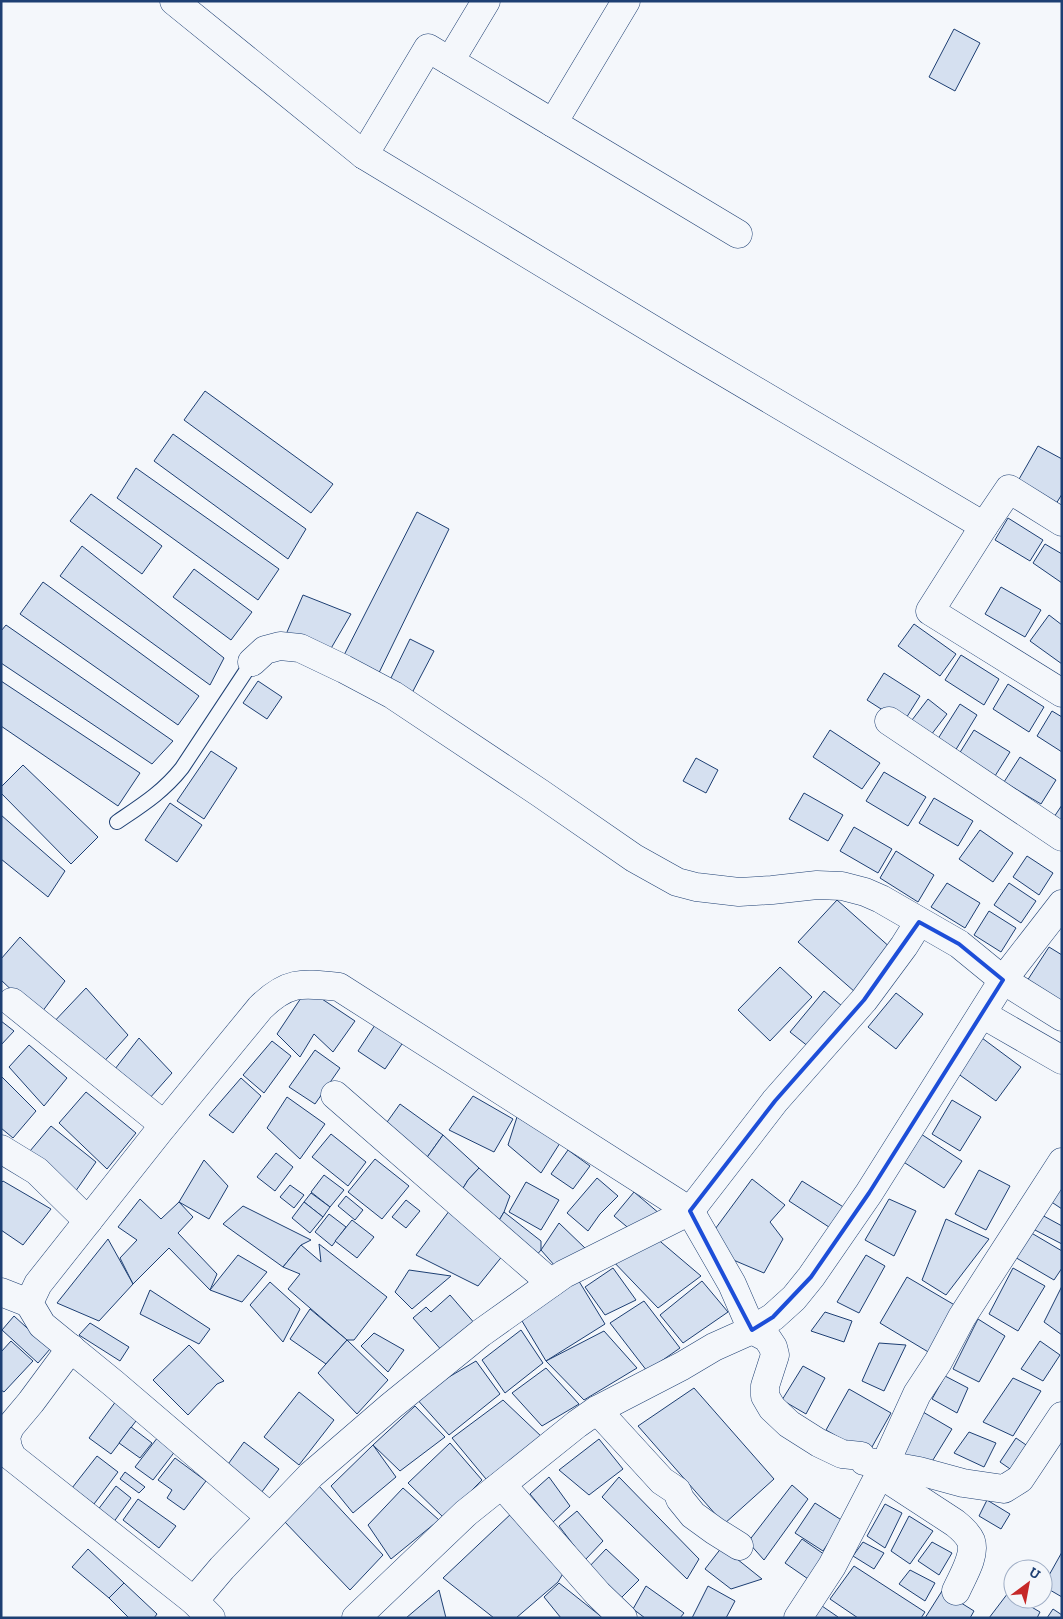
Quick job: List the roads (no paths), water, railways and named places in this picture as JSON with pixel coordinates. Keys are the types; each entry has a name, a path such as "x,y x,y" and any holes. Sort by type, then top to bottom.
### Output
{"street":[{"path":"174,1 364,155 681,347 984,526"},
{"path":"450,61 486,1"},
{"path":"553,123 626,1"},
{"path":"364,155 428,48 738,234"},
{"path":"1062,522 1009,489 930,611 1062,693"},
{"path":"252,662 265,650 280,646 300,648 344,669 393,695 634,858 678,882 696,887 739,892 817,885 842,886 865,892 959,944 1003,980 1062,1017"},
{"path":"889,721 1062,837"},
{"path":"356,1618 466,1513 597,1410 682,1366 714,1347 752,1330 773,1317 794,1298 869,1193 1003,980 1062,904"},
{"path":"71,1348 10,1427 6,1437 12,1457 202,1609 222,1568 311,1475 398,1400 481,1333 564,1274 690,1211 775,1101 864,1000 904,946 919,922"},
{"path":"30,1303 38,1284 260,1008 273,995 289,986 308,983 340,987 690,1211 732,1284 752,1330 767,1338 773,1347 775,1355 765,1386 765,1396 772,1408 789,1424 819,1443 842,1454 861,1456 864,1461 883,1469 955,1522 971,1541 970,1557 956,1590"},
{"path":"12,1002 164,1125"},
{"path":"982,1014 1062,1060"},
{"path":"335,1095 551,1283"},
{"path":"1,1149 37,1171 88,1221"},
{"path":"798,1618 832,1566 883,1469 917,1394 938,1362 962,1317 1062,1162"},
{"path":"1,1292 30,1303 42,1325 270,1517"},
{"path":"597,1410 662,1481 677,1491 680,1499 693,1515 714,1531 739,1546"},
{"path":"883,1469 919,1471 963,1483 1004,1489 1020,1479 1062,1416"},
{"path":"502,1485 598,1594 623,1618"}],"lane":[{"path":"117,822 154,798 169,784 182,768 252,662"}]}
